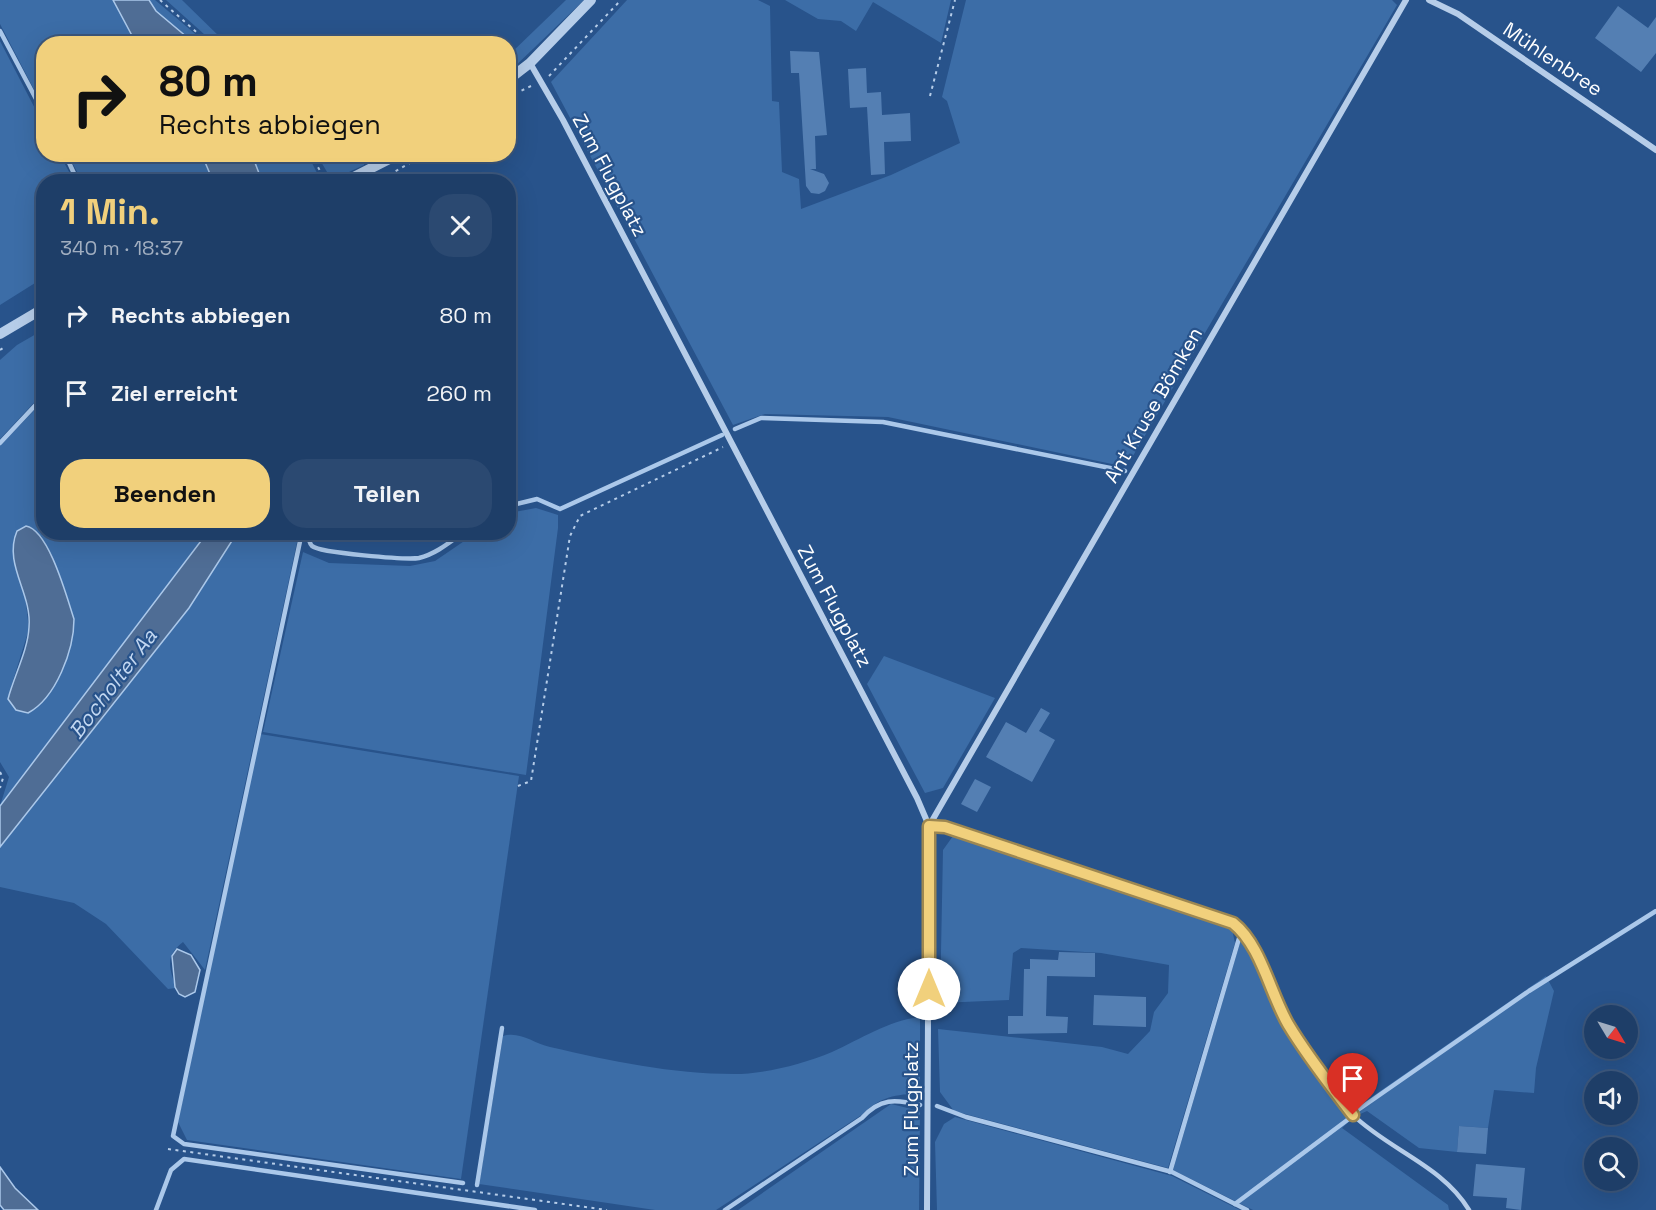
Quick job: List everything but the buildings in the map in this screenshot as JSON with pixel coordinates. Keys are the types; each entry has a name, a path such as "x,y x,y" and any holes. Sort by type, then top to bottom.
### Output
{"street":[{"path":"516,74 530,63 591,0"},
{"name":"Ant Kruse Bömken","path":"929,826 1406,0"},
{"name":"Mühlenbree","path":"1429,0 1458,14 1656,150"},
{"name":"Zum Flugplatz","path":"530,63 543,82 917,798 929,826 927,1210"},
{"path":"360,174 383,162"},
{"path":"0,334 36,313"}],"lane":[{"path":"929,826 945,827 1233,923 1244,932 1252,944 1268,986 1290,1027 1353,1115 1440,1176 1459,1194 1469,1210"}],"path":[{"path":"160,0 201,36"},
{"path":"516,94 543,82 621,0"},
{"path":"930,96 955,0"},
{"path":"518,786 531,781 570,536 580,516 731,443"},
{"path":"0,772 3,778 0,788"},
{"path":"168,1149 608,1210"}],"shaded area":[{"path":"0,0 113,0 132,36 36,36 36,93 0,24"},
{"path":"149,0 155,0 198,36 186,36 156,11"},
{"path":"166,0 182,0 219,36 206,36"},
{"path":"566,0 584,0 516,65 516,48"},
{"path":"627,0 758,0 770,6 772,101 779,102 782,172 799,179 801,209 891,175 960,143 947,101 942,97 966,0 1392,0 1397,5 1130,461 1112,464 888,417 765,414 733,425 551,82"},
{"path":"785,0 951,0 941,43 873,2 856,31 841,21 818,19"},
{"path":"0,41 36,110 36,162 64,162 70,174 36,174 36,282 0,305"},
{"path":"72,162 205,162 210,174 78,174"},
{"path":"255,162 312,162 318,174 259,174"},
{"path":"321,162 364,162 364,165 345,174 328,174"},
{"path":"36,334 36,400 0,439 0,360 17,345"},
{"path":"36,408 36,540 40,540 25,596 29,629 11,687 28,713 46,698 52,688 74,630 67,595 43,540 202,540 0,806 9,777 0,762 0,446"},
{"path":"536,508 558,515 526,775 263,732 303,552 329,563 410,566 435,561 466,540 516,540 516,512"},
{"path":"233,540 297,540 205,970 183,942 173,952 170,962 176,988 168,989 106,924 74,903 0,887 0,847 189,608"},
{"path":"884,656 995,698 943,788 925,793 867,684"},
{"path":"260,734 519,776 461,1179 187,1140 178,1122"},
{"path":"953,836 1232,929 1235,943 1168,1168 954,1111 940,1092 938,1029 1102,1047 1128,1054 1150,1031 1154,1012 1168,993 1169,965 1101,953 1021,948 1013,953 1009,1000 940,1003 943,850"},
{"path":"1242,936 1288,1037 1352,1119 1342,1128 1448,1205 1449,1210 1253,1210 1173,1170"},
{"path":"1546,976 1554,991 1536,1068 1534,1093 1494,1090 1488,1128 1459,1126 1457,1152 1419,1148 1367,1111 1358,1115 1353,1110"},
{"path":"920,1017 920,1093 896,1096 876,1103 863,1114 716,1210 655,1210 479,1184 503,1036 521,1036 550,1047 642,1066 688,1072 746,1074 784,1068 809,1060 832,1052 885,1026"},
{"path":"891,1104 920,1111 919,1210 738,1210"},
{"path":"955,1117 1172,1176 1240,1210 937,1210 935,1142 944,1124"}],"water":[{"path":"113,0 149,0 156,11 186,36 132,36"},
{"path":"205,162 255,162 259,174 210,174"},
{"path":"26,526 36,532 36,540 43,540 62,581 74,619 71,645 62,672 47,696 28,713 16,710 8,699 23,654 29,627 29,614 13,555 17,531"},
{"name":"Bocholter Aa","path":"202,540 233,540 189,608 0,847 0,806"},
{"path":"177,949 191,955 200,970 195,992 185,997 179,994 175,987 172,956"},
{"path":"0,1167 15,1188 38,1210 4,1210 0,1205"}],"waterway":[{"path":"0,31 36,99"},
{"path":"69,162 74,174"},
{"path":"0,443 36,405"},
{"path":"735,429 761,418 883,422 1125,471"},
{"path":"516,504 537,499 560,509 722,435"},
{"path":"300,540 173,1136 184,1144 463,1183"},
{"path":"309,540 312,546 318,549 411,558 431,554 453,540"},
{"path":"1355,1112 1529,991 1656,911"},
{"path":"1170,1172 1240,935"},
{"path":"477,1185 502,1028"},
{"path":"725,1210 875,1107 895,1101 920,1105"},
{"path":"937,1106 966,1117 1172,1172 1247,1210"},
{"path":"1235,1204 1350,1118"},
{"path":"156,1210 171,1170 184,1159 535,1210"}],"route":[{"path":"929,989 929,826 945,827 1233,923 1244,932 1252,944 1268,986 1290,1027 1320,1072 1353,1115"}]}
